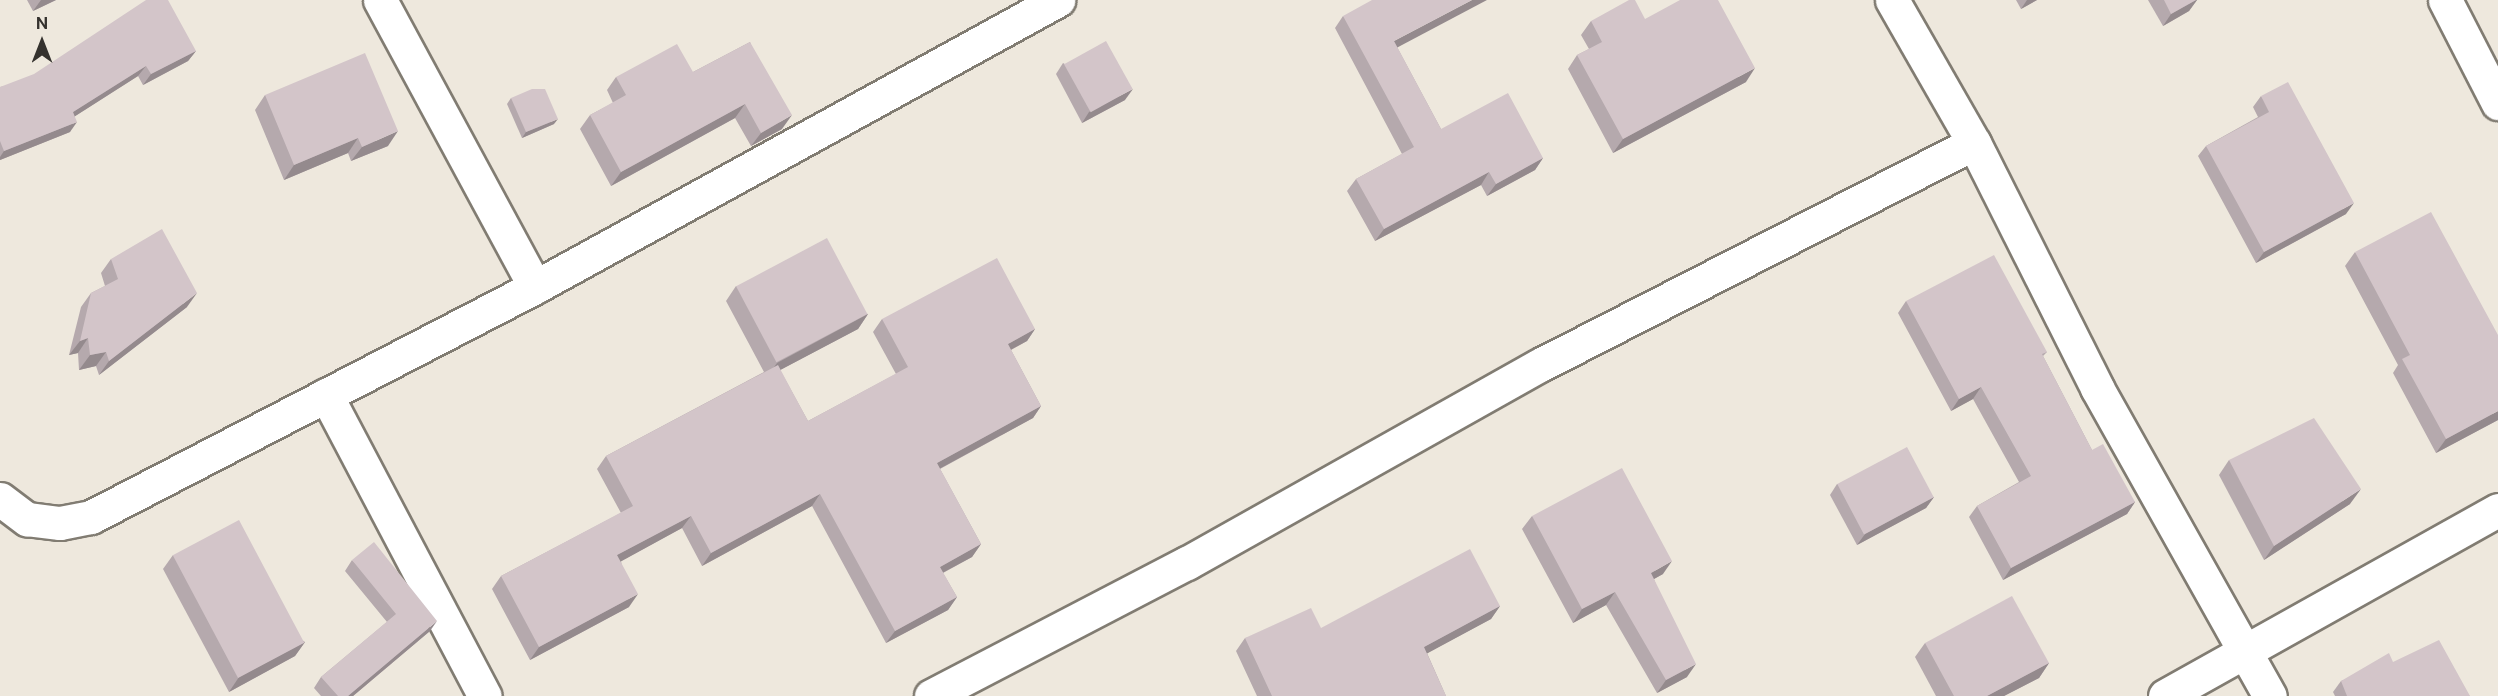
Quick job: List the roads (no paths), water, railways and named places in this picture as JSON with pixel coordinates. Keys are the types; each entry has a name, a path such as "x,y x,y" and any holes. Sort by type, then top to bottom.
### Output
{"street":[{"path":"380,0 535,287"},
{"path":"0,499 27,519 60,524 92,517 535,287 1012,11 1058,0"},
{"path":"1893,0 1974,143 2097,388 2270,696"},
{"path":"2445,0 2498,103"},
{"path":"931,696 1187,563 1540,364 1974,143"},
{"path":"326,395 484,696"},
{"path":"2165,696 2498,510"}]}
